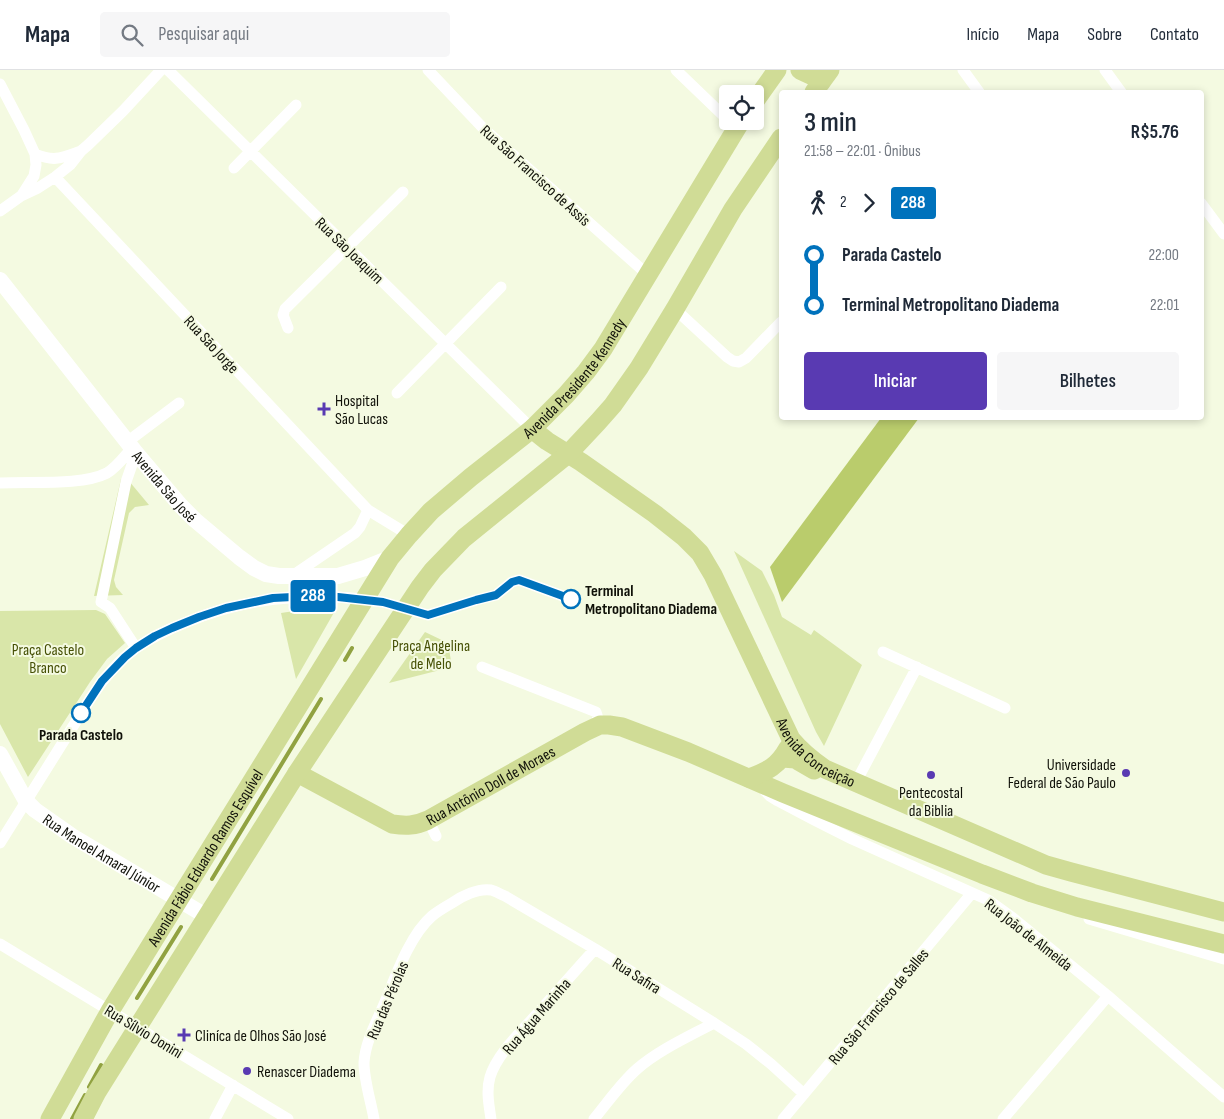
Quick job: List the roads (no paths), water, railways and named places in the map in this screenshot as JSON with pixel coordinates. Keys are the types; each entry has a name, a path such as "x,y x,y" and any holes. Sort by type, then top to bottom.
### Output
{"main road":[{"path":"764,89 779,70"},
{"path":"800,70 814,76 823,84"},
{"name":"Avenida Presidente Kennedy","path":"364,599 390,558 431,511 532,429 586,372 603,349 648,275 729,130"},
{"path":"568,454 598,422 626,387 675,309 733,209 779,141"},
{"name":"Avenida São José","path":"0,280 132,448 180,505 195,520 254,568 266,574 291,577 338,576 390,558"},
{"name":"Avenida Conceição","path":"532,429 654,514 684,537 700,553 713,575 791,739 800,750 825,769 1046,864 1224,912"},
{"name":"Avenida Fábio Eduardo Ramos Esquível","path":"83,1119 206,916 405,608 433,570 464,538 568,454"},
{"name":"Avenida Fábio Eduardo Ramos Esquível","path":"50,1119 110,1011 364,599"},
{"path":"600,725 622,727 688,752 1032,893 1077,907 1224,944"},
{"name":"Rua Antônio Doll de Moraes","path":"297,773 392,824 408,826 418,824 432,828 585,732 600,725"},
{"path":"753,780 770,770 783,758 791,739"},
{"path":"0,754 26,801"},
{"path":"783,758 795,759 833,782 840,784 856,782"},
{"name":"Rua Manoel Amaral Júnior","path":"26,801 35,810 72,836 206,916"}],"street":[{"path":"0,211 21,196 55,177 70,165 81,151 123,111 161,70"},
{"name":"Rua São Joaquim","path":"168,70 532,429"},
{"name":"Rua São Francisco de Assis","path":"428,70 483,128 648,275"},
{"path":"676,70 719,110"},
{"path":"963,70 978,90"},
{"path":"1106,70 1120,90"},
{"path":"0,84 35,154 34,176 21,196"},
{"path":"234,168 296,105"},
{"path":"35,154 44,158 54,159 81,151"},
{"name":"Rua São Jorge","path":"55,177 368,510 409,535"},
{"path":"288,328 282,315 285,308 403,192"},
{"path":"1204,207 1224,234"},
{"path":"397,393 501,287"},
{"path":"675,309 733,361 739,362 746,358 779,324"},
{"path":"0,483 57,482 87,479 107,473 179,403"},
{"path":"132,448 101,602 110,608 136,648"},
{"path":"291,577 355,533 368,510"},
{"path":"0,843 102,681 136,648 155,636 199,617 248,603 273,598 312,596 364,599"},
{"path":"883,652 1005,708"},
{"path":"482,667 596,712 600,725"},
{"path":"856,782 917,668"},
{"name":"Rua João de Almeida","path":"753,780 770,796 814,820 988,900 1013,918 1108,996 1224,1097"},
{"path":"982,874 1045,906 1224,959"},
{"name":"Rua Safira","path":"456,900 483,890 491,890 505,896 746,1044 804,1094"},
{"name":"Rua São Francisco de Salles","path":"782,1119 972,892"},
{"name":"Rua das Pérolas","path":"374,1119 364,1063 370,1037 414,938 433,915 456,900"},
{"name":"Rua Sílvio Donini","path":"0,944 288,1119"},
{"name":"Rua Água Marinha","path":"492,1119 488,1102 488,1088 490,1076 499,1060 512,1042 595,950"},
{"path":"1003,1119 1108,996"},
{"path":"594,1119 638,1069 671,1047 714,1023"},
{"path":"215,1119 233,1085"}],"waterway":[{"path":"345,660 352,648"},
{"path":"212,879 321,699"},
{"path":"137,998 181,927"},
{"path":"89,1087 101,1065"},
{"path":"72,1119 85,1095"}],"place":[{"name":"Hospital São Lucas","path":"324,409"},
{"name":"Terminal Metropolitano Diadema","path":"571,599"},
{"name":"Parada Castelo","path":"81,713"},
{"name":"Universidade Federal de São Paulo","path":"1126,773"},
{"name":"Pentecostal da Biblia","path":"931,775"},
{"name":"Cliníca de Olhos São José","path":"184,1035"},
{"name":"Renascer Diadema","path":"247,1071"}],"park label":[{"name":"Praça Angelina de Melo","path":"431,654"},
{"name":"Praça Castelo Branco","path":"48,658"}]}
